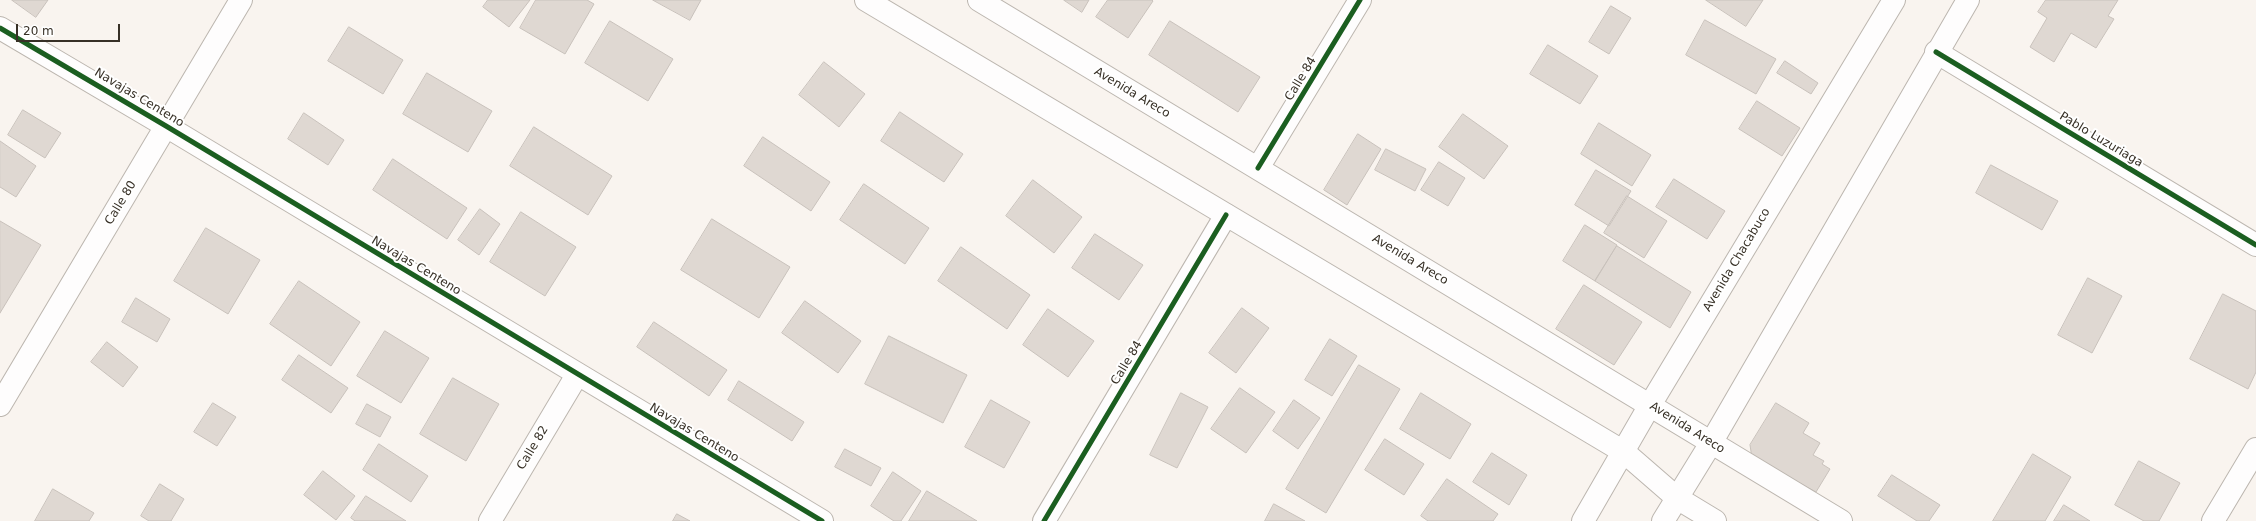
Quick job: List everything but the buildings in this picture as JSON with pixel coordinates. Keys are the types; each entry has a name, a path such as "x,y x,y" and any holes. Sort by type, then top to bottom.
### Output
{"main road":[{"name":"Calle 80","path":"0,405 241,0"},
{"path":"866,0 1624,452 1677,498 1715,521"},
{"name":"Avenida Areco","path":"979,0 1841,521"},
{"name":"Calle 84","path":"1258,168 1360,0"},
{"name":"Avenida Chacabuco","path":"1583,521 1650,405 1894,0"},
{"path":"1664,521 1711,443 1936,52 1968,0"},
{"name":"Navajas Centeno","path":"0,28 166,126 577,375 822,521"},
{"name":"Pablo Luzuriaga","path":"1936,52 2256,245"},
{"name":"Calle 84","path":"1044,521 1226,215"},
{"name":"Calle 82","path":"490,521 577,375"},
{"path":"2212,521 2256,449"}],"cycle path":[{"path":"1258,168 1360,0"},
{"path":"0,28 166,126 822,521"},
{"path":"1936,52 2256,245"},
{"path":"1044,521 1226,215"}]}
